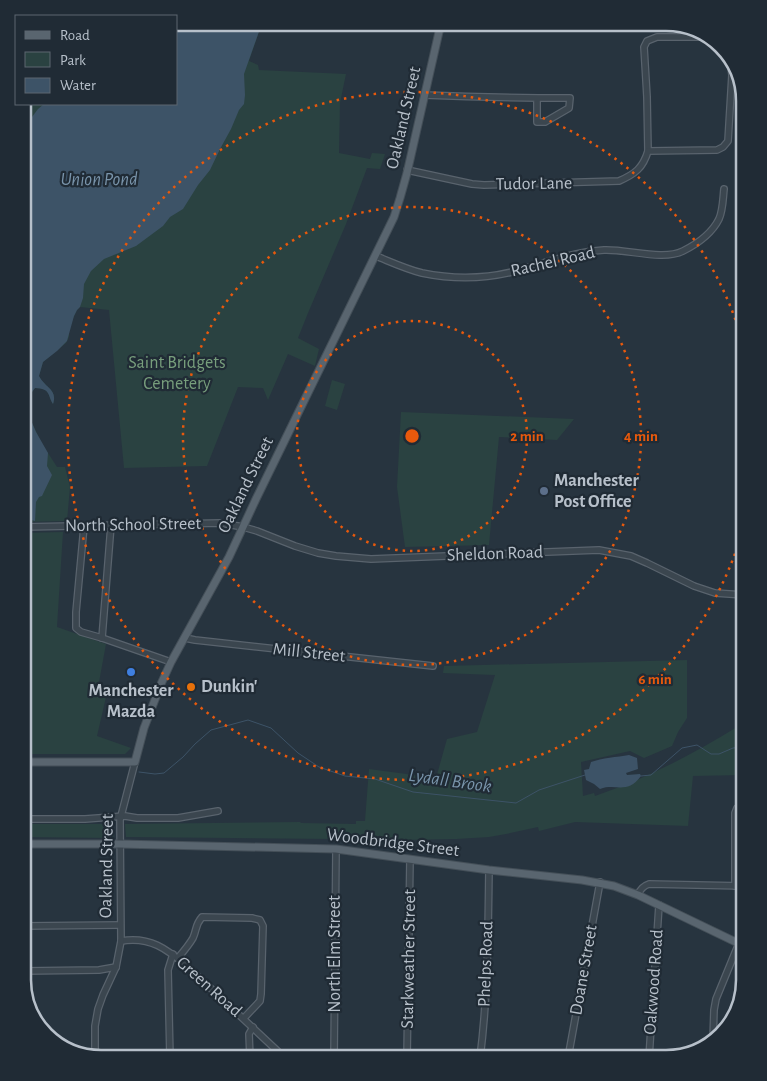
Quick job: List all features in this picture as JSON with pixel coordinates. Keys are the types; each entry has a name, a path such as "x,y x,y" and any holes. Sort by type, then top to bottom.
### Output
{"main road":[{"name":"Oakland Street","path":"135,762 153,701 228,558 394,217 407,170 438,31"},
{"path":"31,762 135,762"},
{"name":"Woodbridge Street","path":"31,844 336,849 489,870 600,882 638,895 736,942"}],"street":[{"path":"692,37 657,37 647,41 644,47 648,151 717,150 723,147 728,141 732,80"},
{"path":"424,96 570,98 569,108 545,122 537,122 537,98"},
{"name":"Tudor Lane","path":"407,170 484,185 619,181 631,176 640,168 648,151"},
{"name":"Rachel Road","path":"376,256 421,272 462,278 511,272 584,252 606,250 629,251 668,256 694,245 710,232 720,218 724,189"},
{"name":"North School Street","path":"31,527 220,523 243,527"},
{"path":"102,638 111,525"},
{"path":"84,526 76,628 81,632 172,662"},
{"name":"Sheldon Road","path":"243,527 318,553 351,558 599,550 631,556 647,562 694,586 716,593 736,595"},
{"name":"Mill Street","path":"185,638 433,666"},
{"name":"Oakland Street","path":"95,1050 95,1026 98,1008 116,966 121,941 120,817 135,762"},
{"path":"638,895 643,886 649,884 735,886 736,810"},
{"path":"31,819 178,818 218,811"},
{"name":"North Elm Street","path":"334,1050 336,849"},
{"name":"Starkweather Street","path":"408,1050 410,859"},
{"name":"Phelps Road","path":"481,1050 487,980 489,870"},
{"name":"Doane Street","path":"569,1050 600,882"},
{"name":"Oakwood Road","path":"650,1050 659,905"},
{"path":"170,1050 168,970 175,956 191,941 197,922 202,917 252,918 260,920 263,926 260,1001 244,1018"},
{"path":"31,926 120,925"},
{"name":"Green Road","path":"121,941 144,940 152,942 175,956 276,1050"},
{"path":"713,1030 716,999 736,957"},
{"path":"31,971 99,970 116,966"},
{"path":"250,1050 249,1034 253,1028"}],"green space":[{"name":"Saint Bridgets Cemetery","path":"178,31 259,31 249,61 258,65 259,70 346,74 340,103 339,153 370,159 372,153 385,154 380,169 367,168 346,224 298,338 319,349 315,366 288,354 268,400 263,388 238,387 207,466 124,468 109,310 80,307 74,316 66,343 43,362 39,376 54,395 53,404 46,391 35,388 32,392 31,105 178,105"},
{"path":"332,380 345,384 337,410 325,406"},
{"path":"401,412 574,419 557,440 499,437 489,545 405,547 397,487"},
{"path":"31,420 41,442 57,467 65,467 70,487 67,521 31,522"},
{"path":"63,532 57,627 106,644 97,693 106,697 97,736 131,748 125,754 31,754 31,533"},
{"path":"687,660 687,718 672,746 644,758 630,751 581,762 583,796 594,793 595,796 650,774 685,757 736,728 736,775 693,776 688,826 575,822 539,831 538,827 489,837 401,840 380,845 357,845 336,839 126,837 125,824 300,822 356,824 356,821 365,821 369,769 436,778 447,739 477,732 495,675 443,673 444,666"},
{"path":"31,824 112,824 114,826 114,836 111,838 31,837"}],"water":[{"name":"Union Pond","path":"178,31 259,31 244,74 244,104 239,110 210,170 183,209 170,217 163,226 136,246 104,259 91,271 84,284 83,298 74,316 67,341 43,362 39,376 54,395 53,404 46,391 35,388 31,392 31,118 43,105 178,105"},
{"path":"31,420 48,453 47,466 52,475 42,496 36,502 35,521 31,520"},
{"path":"629,755 637,758 638,769 626,773 627,775 640,774 641,776 631,785 600,789 586,780 584,770 589,769 591,762"}],"waterway":[{"name":"Lydall Brook","path":"139,772 164,773 211,730 248,720 271,728 298,753 319,767 345,776 375,779 413,792 516,803 539,790 585,775"},
{"name":"Lydall Brook","path":"641,776 651,775 682,748 697,745 711,754 719,754 736,748"}],"place":[{"name":"Manchester Post Office","path":"544,491"},
{"name":"Manchester Mazda","path":"131,672"},
{"name":"Dunkin'","path":"191,687"}]}
